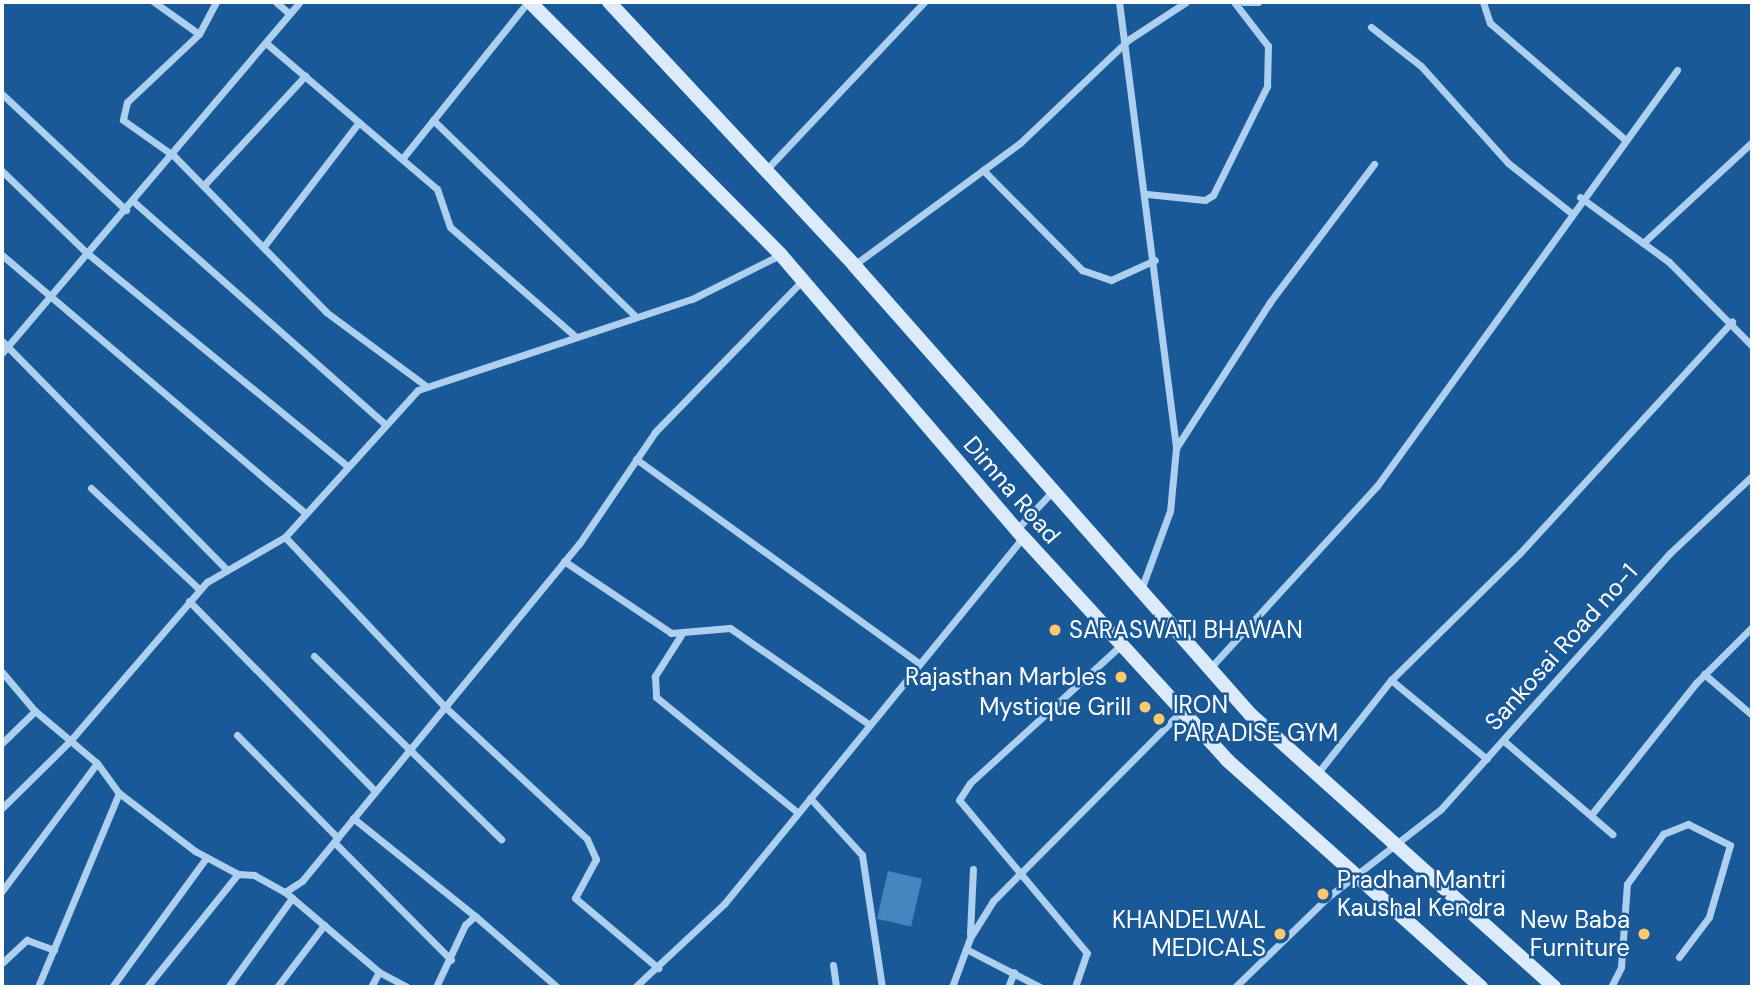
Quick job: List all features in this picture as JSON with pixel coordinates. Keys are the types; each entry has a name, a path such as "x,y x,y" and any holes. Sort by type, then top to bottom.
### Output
{"street":[{"path":"155,2 199,34"},
{"path":"216,2 199,34 120,114 174,156 326,312 426,386"},
{"path":"276,2 290,14"},
{"path":"2,353 5,344 174,156 300,2"},
{"path":"402,159 529,2"},
{"name":"Dimna Road","path":"529,2 781,255 800,283 1020,534 1181,712 1354,877 1477,986"},
{"path":"609,2 854,265 1050,494 1211,667 1250,714 1400,845 1554,987"},
{"path":"765,171 923,2"},
{"path":"1119,2 1128,40 1176,448 1170,511 1140,590"},
{"path":"854,265 983,170 1059,108 1128,40 1186,2"},
{"path":"1147,194 1205,200 1213,195 1267,86 1268,46 1234,2"},
{"path":"1243,2 1258,2"},
{"path":"1483,2 1490,23 1623,138"},
{"path":"1371,27 1421,66 1508,163 1570,212"},
{"path":"266,43 444,198 450,227 576,337"},
{"path":"1211,667 1377,486 1623,138 1677,70"},
{"path":"204,185 304,76"},
{"path":"2,94 126,210"},
{"path":"433,120 636,317"},
{"path":"264,246 359,122"},
{"path":"1643,243 1752,142"},
{"path":"1176,448 1270,302 1374,164"},
{"path":"983,170 1082,270 1111,280 1155,260"},
{"path":"2,171 87,253 347,466"},
{"path":"1580,198 1643,243 1732,322 1752,346"},
{"path":"134,202 384,424"},
{"path":"2,255 47,299 305,513"},
{"path":"2,808 70,741 188,601 226,569 285,537 384,424 426,386 712,291 781,255"},
{"path":"285,892 336,840 564,561 636,460 697,384 800,283"},
{"path":"1317,774 1391,680 1520,553 1732,322"},
{"path":"5,344 226,569"},
{"path":"636,460 920,664"},
{"name":"Sankosai Road no-1","path":"1235,987 1354,877 1400,845 1504,741 1670,553 1752,476"},
{"path":"91,488 200,590"},
{"path":"635,987 724,904 920,664 1050,494"},
{"path":"285,537 444,706 587,839 596,859 575,898 658,968"},
{"path":"564,561 681,635 730,628 870,725"},
{"path":"188,601 375,791"},
{"path":"1591,815 1704,674 1752,628"},
{"path":"681,635 655,676 656,697 798,813"},
{"path":"1075,987 1087,953 959,800 970,783 1120,646"},
{"path":"314,656 501,839"},
{"path":"2,672 35,711 97,763 119,793 206,858 238,874 254,875 285,892 379,972 407,987"},
{"path":"1704,674 1752,715"},
{"path":"1391,680 1487,759"},
{"path":"2,743 35,711"},
{"path":"952,987 970,938 1018,871 1181,712"},
{"path":"237,735 451,960"},
{"path":"1504,741 1612,834"},
{"path":"2,891 97,763"},
{"path":"39,987 119,793"},
{"path":"810,798 862,855 882,987"},
{"path":"353,818 475,916 557,987"},
{"path":"1611,987 1621,967 1627,884 1663,834 1688,824 1726,839 1729,853 1709,917 1679,957"},
{"path":"112,987 206,858"},
{"path":"970,938 973,870"},
{"path":"147,987 238,874"},
{"path":"228,987 292,898"},
{"path":"436,987 451,960 465,925 475,916"},
{"path":"277,987 324,925"},
{"path":"2,963 27,940 54,950"},
{"path":"965,949 1040,987"},
{"path":"833,965 836,987"},
{"path":"371,987 379,972"},
{"path":"1008,987 1014,972"}],"building":[{"path":"888,871 922,879 911,927 877,919"}],"place":[{"name":"SARASWATI BHAWAN","path":"1055,630"},
{"name":"Rajasthan Marbles","path":"1121,677"},
{"name":"Mystique Grill","path":"1145,707"},
{"name":"IRON PARADISE GYM","path":"1159,719"},
{"name":"Pradhan Mantri Kaushal Kendra","path":"1323,894"},
{"name":"KHANDELWAL MEDICALS","path":"1280,934"},
{"name":"New Baba Furniture","path":"1644,934"}]}
